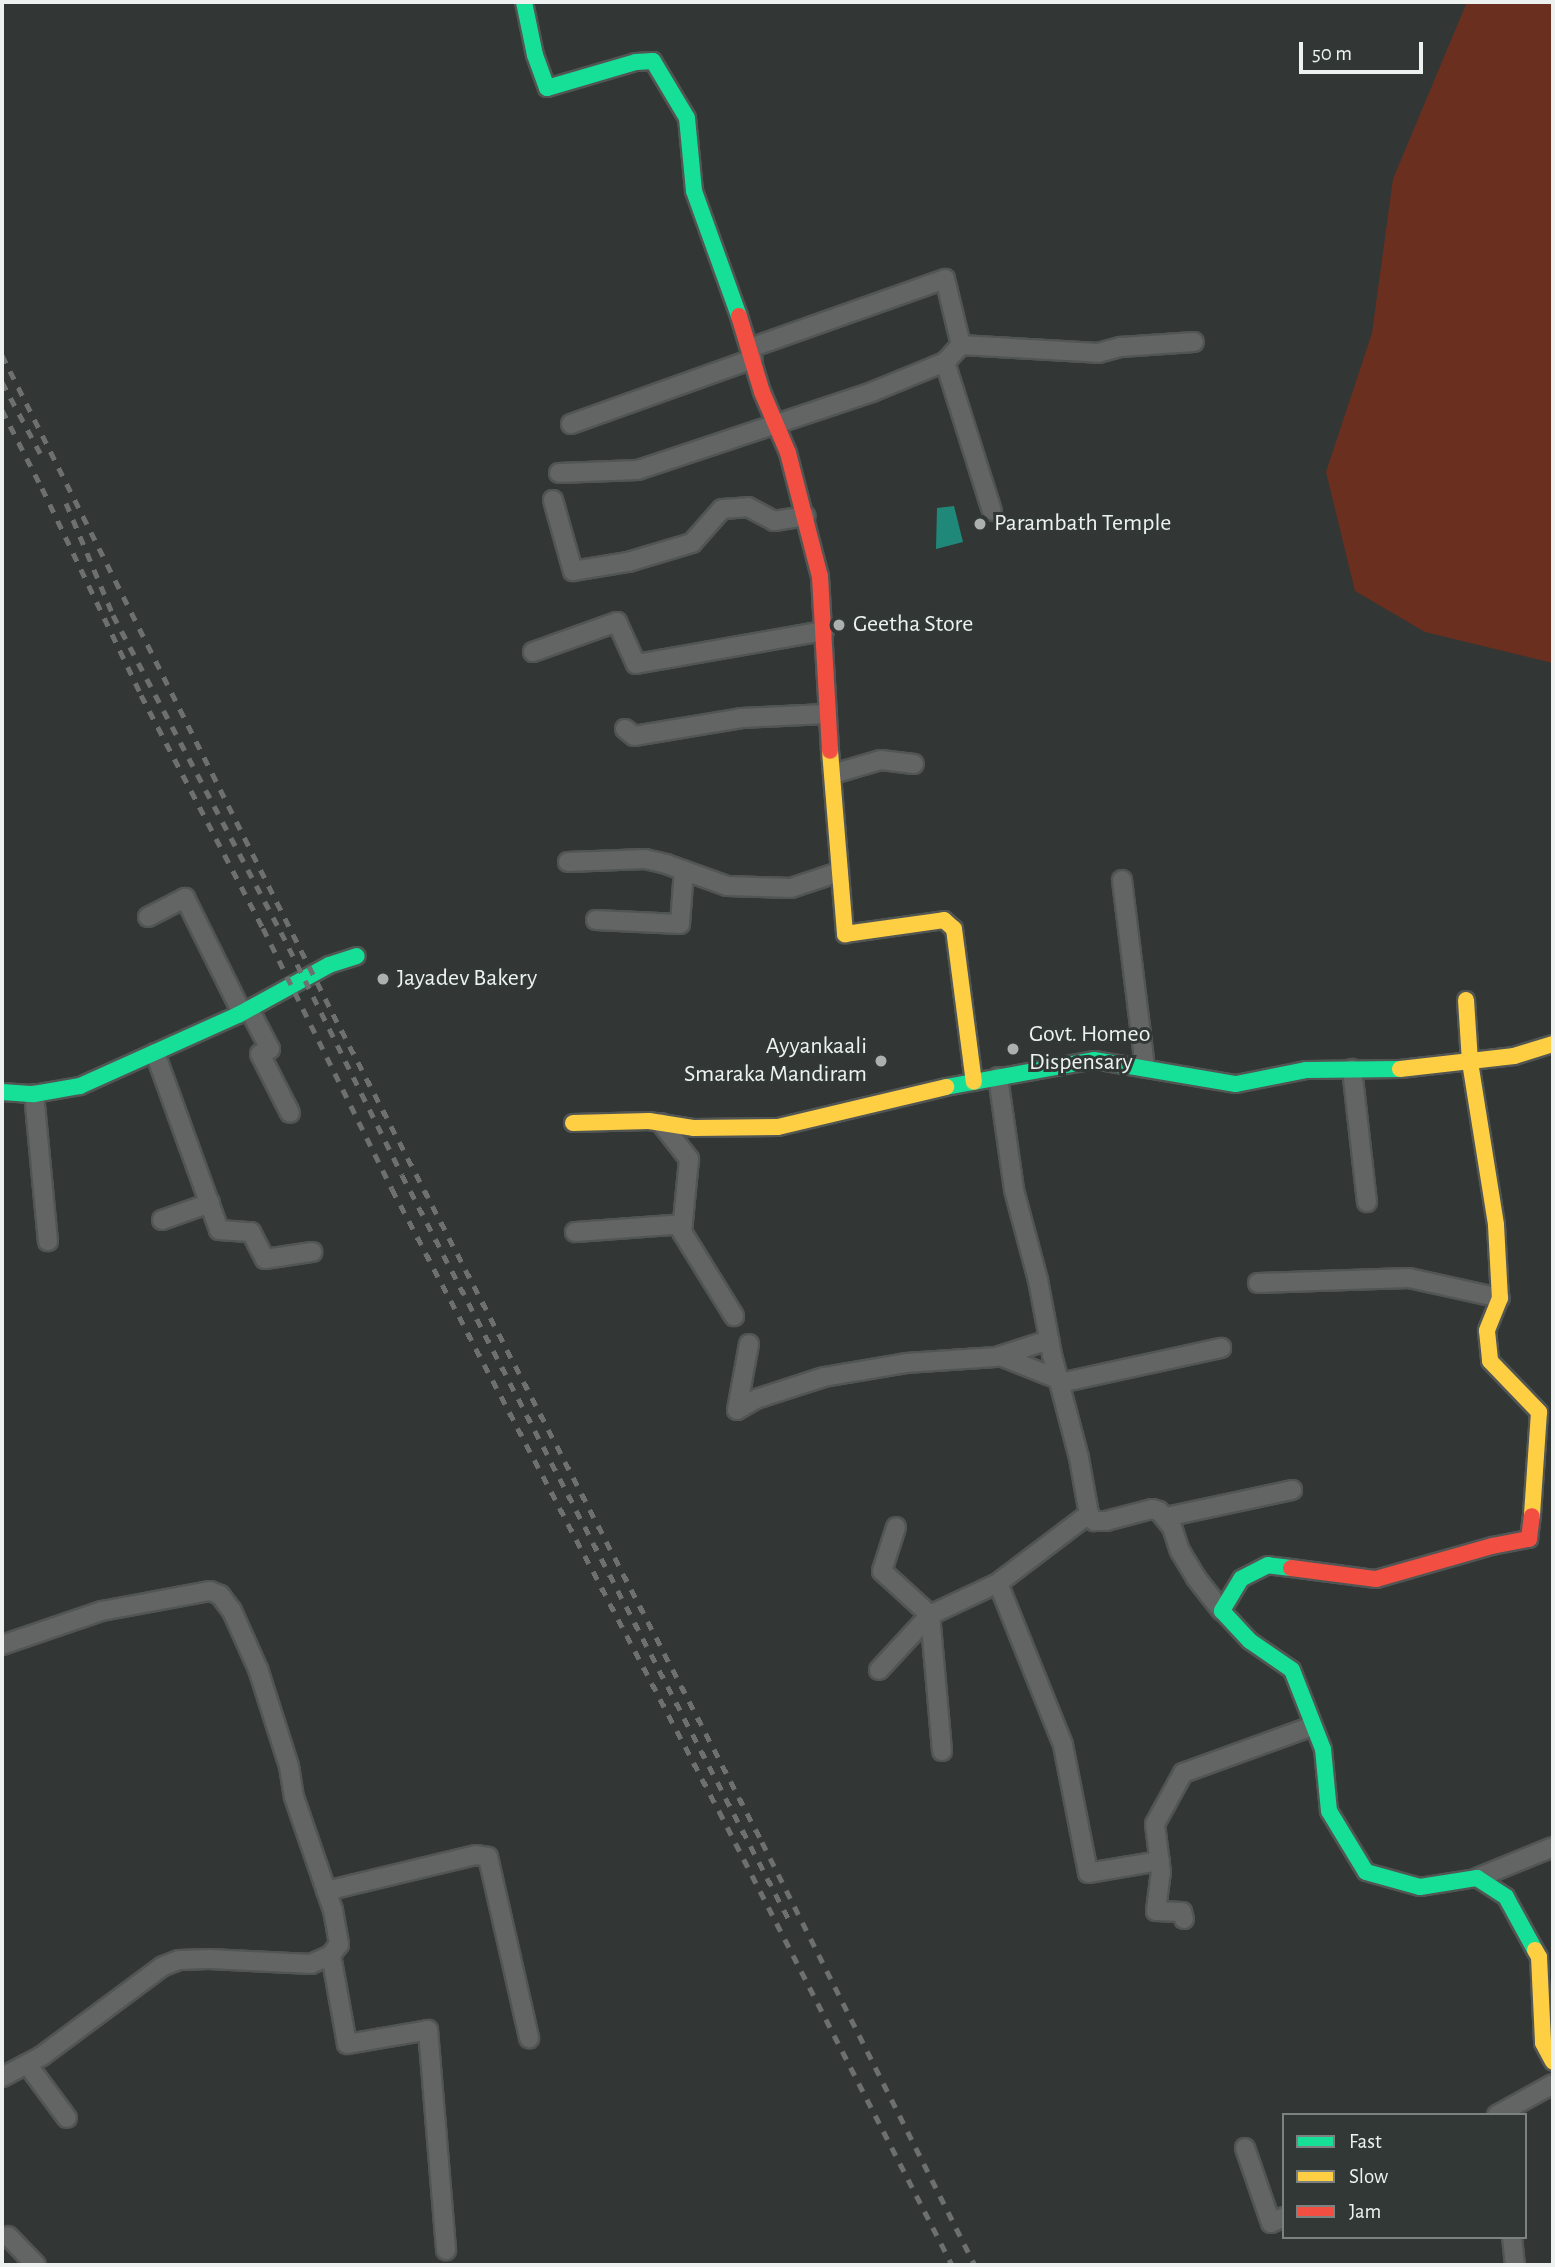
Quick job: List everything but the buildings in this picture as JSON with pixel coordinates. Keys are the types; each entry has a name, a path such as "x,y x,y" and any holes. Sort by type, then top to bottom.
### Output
{"street":[{"path":"524,2 535,55 547,88 636,62 653,61 668,82 687,118 694,191 774,422 788,453 820,577 827,714 845,934 944,920 954,929 974,1082"},
{"path":"571,424 944,279 961,345"},
{"path":"961,345 1098,353 1121,347 1194,342"},
{"path":"559,473 638,470 774,422 872,392 945,362 961,345"},
{"path":"945,362 992,510"},
{"path":"553,500 573,571 628,562 692,543 722,509 748,507 774,521 806,516"},
{"path":"533,652 617,622 636,664 824,631"},
{"path":"625,729 634,736 741,718 827,714"},
{"path":"833,774 881,760 914,764"},
{"path":"568,862 645,859 727,886 791,888 839,872"},
{"path":"596,920 680,924 684,870"},
{"path":"1122,880 1146,1068"},
{"path":"148,917 185,898 246,1011 270,1049 260,1054 290,1113"},
{"path":"2,1093 34,1094 80,1086 246,1011 329,965 356,956"},
{"path":"1222,1611 1241,1579 1268,1564 1376,1579 1492,1546 1529,1539 1536,1480 1539,1412 1490,1361 1487,1331 1500,1298 1496,1225 1471,1062 1466,1000"},
{"path":"573,1123 661,1123 694,1128 778,1127 836,1110 1094,1060 1236,1084 1306,1070 1421,1069 1514,1056 1553,1044"},
{"path":"155,1054 219,1230 251,1232 265,1259 312,1252"},
{"path":"1352,1069 1367,1202"},
{"path":"998,1077 1014,1189 1038,1280 1049,1340 1079,1458 1090,1514 1094,1521 1106,1521 1152,1509 1166,1517 1180,1551 1222,1611 1250,1641 1292,1670 1322,1749 1329,1811 1366,1872 1420,1887 1477,1878 1553,1847"},
{"path":"34,1094 48,1241"},
{"path":"661,1123 689,1158 682,1232 734,1316"},
{"path":"162,1220 210,1203"},
{"path":"575,1231 683,1224"},
{"path":"1258,1283 1409,1278 1500,1298"},
{"path":"749,1344 737,1410 756,1399 824,1377 906,1363 1000,1356 1049,1340"},
{"path":"1000,1356 1059,1381 1221,1348"},
{"path":"1166,1517 1292,1490"},
{"path":"879,1670 930,1615 998,1583 1090,1514"},
{"path":"895,1527 882,1572 930,1615 942,1751"},
{"path":"998,1583 1063,1745 1088,1874 1160,1861"},
{"path":"2,1645 102,1611 210,1591 220,1595 232,1611 257,1669 289,1766 294,1797 338,1926 339,1944 331,1955 311,1964 179,1960 163,1966 86,2024 27,2064 2,2077"},
{"path":"1184,1919 1182,1912 1156,1911 1160,1861 1155,1824 1183,1773 1313,1726"},
{"path":"326,1891 476,1855 488,1857 529,2038"},
{"path":"1477,1878 1506,1897 1539,1957 1543,2043 1553,2062"},
{"path":"331,1955 347,2044 428,2030 446,2250"},
{"path":"27,2064 67,2119"},
{"path":"1501,2113 1553,2084"},
{"path":"1245,2148 1271,2223 1282,2218"},
{"path":"8,2236 36,2265"},
{"path":"1512,2239 1515,2265"}],"shaded area":[{"path":"1467,2 1553,2 1553,663 1425,632 1355,591 1326,472 1372,333 1393,179"},
{"path":"954,506 963,542 936,549 937,508"}],"railway":[{"path":"2,355 333,1014 762,1842 975,2265"},
{"path":"2,382 40,453"},
{"path":"2,410 141,695 263,928 392,1189 719,1811 952,2265"},
{"path":"66,503 113,615 281,932 402,1175 788,1918"}],"traffic: fast":[{"path":"524,2 535,55 547,88 636,62 653,61 687,118 694,191 739,316"},
{"path":"2,1092 34,1094 80,1086 238,1015 329,965 357,956"},
{"path":"946,1087 1094,1060 1236,1084 1306,1070 1400,1069"},
{"path":"1291,1568 1268,1565 1241,1579 1222,1611 1250,1641 1292,1670 1323,1749 1329,1811 1366,1872 1420,1887 1477,1878 1506,1897 1535,1950"}],"traffic: slow":[{"path":"830,751 845,934 944,920 954,929 974,1082"},
{"path":"1466,1000 1470,1062 1496,1225 1500,1298 1487,1331 1490,1361 1539,1412 1532,1516"},
{"path":"1400,1069 1514,1056 1553,1044"},
{"path":"573,1123 649,1121 694,1128 778,1127 946,1087"},
{"path":"1535,1950 1539,1957 1543,2043 1553,2062"}],"traffic: jam":[{"path":"739,316 762,392 788,453 820,577 830,751"},
{"path":"1291,1568 1376,1579 1492,1546 1529,1539 1532,1516"}],"place":[{"name":"Parambath Temple","path":"980,524"},
{"name":"Geetha Store","path":"839,625"},
{"name":"Jayadev Bakery","path":"383,979"},
{"name":"Govt. Homeo Dispensary","path":"1013,1049"},
{"name":"Ayyankaali Smaraka Mandiram","path":"881,1061"}]}
